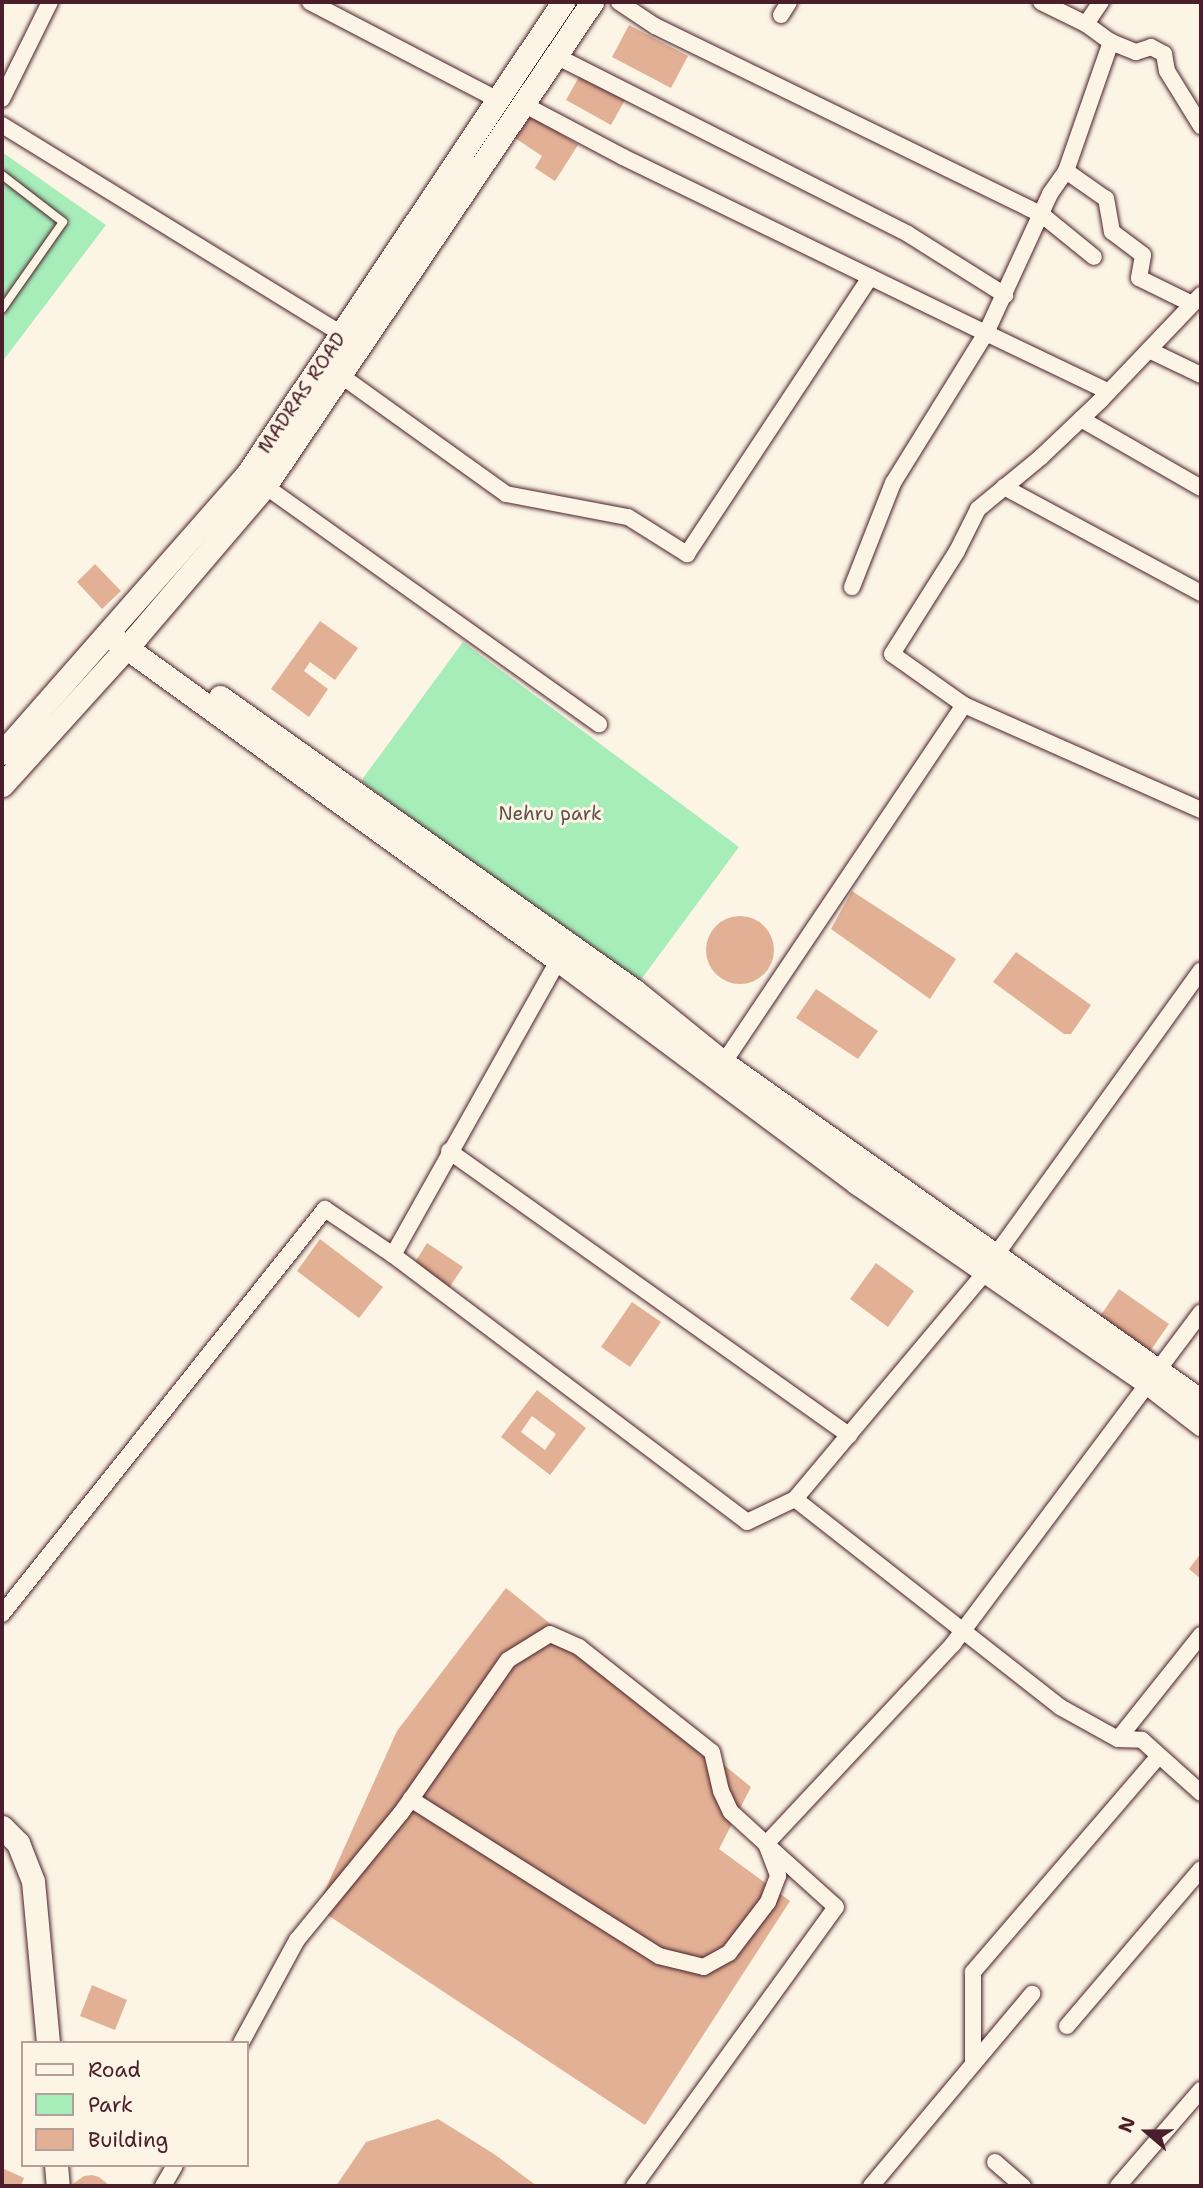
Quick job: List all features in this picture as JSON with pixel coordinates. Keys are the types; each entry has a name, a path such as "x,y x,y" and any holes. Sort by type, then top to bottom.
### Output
{"main road":[{"name":"MADRAS ROAD","path":"2,753 122,636 256,480 342,334 563,2"},
{"path":"256,480 340,374 592,2"},
{"path":"2,785 122,636 563,952 635,991 719,1070 990,1264 1154,1378 1201,1401"},
{"path":"1154,1378 1201,1424"},
{"path":"2,1827 18,1843 33,1881 48,2041"},
{"path":"56,2167 58,2186"}],"street":[{"path":"2,99 50,2"},
{"path":"310,2 498,100"},
{"path":"619,2 655,26 1041,214 1094,257"},
{"path":"1041,2 1086,24 1111,42 1136,52 1151,47 1164,54 1167,71 1201,126"},
{"path":"1086,24 1101,2"},
{"path":"852,587 893,483 986,333 1041,214 1066,171 1111,42"},
{"path":"556,56 908,234 1005,295"},
{"path":"523,104 623,158 1109,392"},
{"path":"2,125 342,334"},
{"path":"1066,171 1106,200 1112,232 1143,255 1139,278 1197,300 1081,419 978,509 957,551 892,654 964,705 1201,810"},
{"path":"340,374 506,494 628,517 687,554 831,340 870,277"},
{"path":"1149,349 1201,375"},
{"path":"1081,419 1201,488"},
{"path":"256,480 599,724"},
{"path":"1004,487 1201,593"},
{"path":"719,1070 964,705"},
{"path":"393,1255 563,952"},
{"path":"2,1614 325,1209 393,1255 747,1521 795,1499 990,1264 1201,970"},
{"path":"449,1152 849,1435"},
{"path":"766,1844 963,1631 1201,1312"},
{"path":"795,1499 1060,1707 1118,1740 1142,1740 1201,1793"},
{"path":"242,2041 297,1940 411,1799 508,1660 550,1634 579,1647 712,1752 721,1791 731,1812 835,1907 634,2186"},
{"path":"1118,1740 1201,1635"},
{"path":"973,2064 973,1972 1159,1756"},
{"path":"411,1799 659,1956 704,1967 729,1953 768,1902 778,1876 766,1844"},
{"path":"1067,2026 1201,1869"},
{"path":"871,2186 1032,1994"},
{"path":"1118,2186 1201,2090"},
{"path":"995,2162 1023,2186"},
{"path":"163,2186 174,2167"}],"lane":[{"path":"2,174 63,222 2,309"}],"green space":[{"path":"2,152 106,225 2,362"},
{"name":"Nehru park","path":"463,642 739,847 637,985 361,781"}],"building":[{"path":"629,25 688,56 671,88 612,57"},
{"path":"585,66 630,91 611,125 566,100"},
{"path":"531,114 578,145 555,181 535,168 542,156 515,138"},
{"path":"95,564 121,591 102,609 77,582"},
{"path":"320,621 358,648 335,680 310,662 304,671 328,689 309,717 271,689"},
{"path":"852,891 956,959 930,999 831,929"},
{"path":"747,916 768,931 774,943 772,963 764,974 747,984 733,984 716,974 708,963 706,943 716,926 727,918"},
{"path":"1016,952 1091,1005 1071,1034 1064,1034 993,982"},
{"path":"816,989 878,1031 858,1059 796,1018"},
{"path":"320,1239 383,1287 359,1318 297,1271"},
{"path":"427,1243 463,1267 449,1288 414,1264"},
{"path":"876,1263 914,1291 888,1327 850,1299"},
{"path":"1119,1289 1169,1324 1148,1354 1098,1319"},
{"path":"632,1302 661,1322 630,1367 601,1347"},
{"path":"537,1390 586,1428 550,1475 501,1437","holes":["532,1416 556,1434 545,1450 521,1432"]},
{"path":"1201,1553 1201,1579 1189,1569"},
{"path":"506,1588 751,1787 719,1849 790,1901 645,2125 317,1908 397,1731"},
{"path":"92,1985 127,2000 115,2030 80,2016"},
{"path":"438,2119 494,2154 537,2186 336,2186 366,2142"},
{"path":"2,2168 24,2178 21,2186 2,2186"},
{"path":"92,2175 110,2186 70,2186 84,2176"}]}
